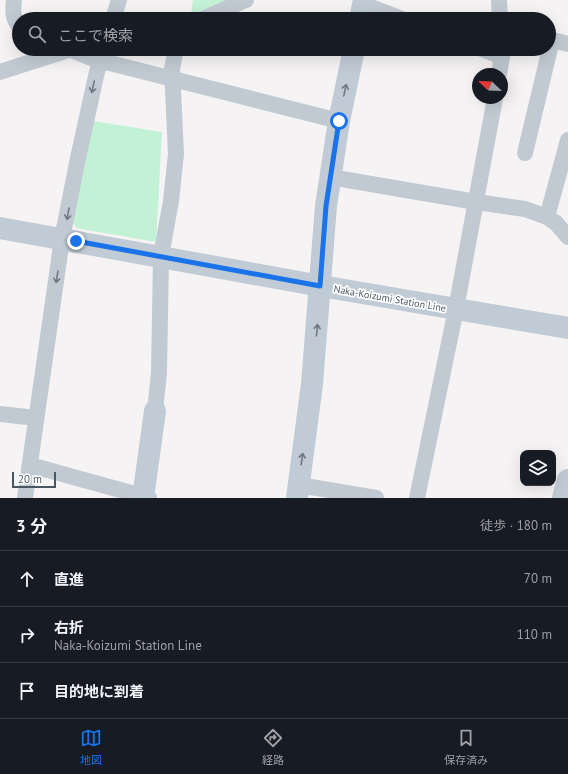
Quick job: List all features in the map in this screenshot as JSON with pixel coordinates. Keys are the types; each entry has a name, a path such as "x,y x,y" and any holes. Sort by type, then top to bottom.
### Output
{"main road":[{"path":"298,491 312,384 326,206 339,121 353,56"},
{"name":"Naka-Koizumi Station Line","path":"0,228 320,286 568,328"},
{"path":"145,498 155,411"},
{"path":"563,498 568,480"}],"street":[{"path":"12,12 14,0"},
{"path":"115,12 119,0"},
{"path":"218,12 246,0"},
{"path":"499,0 500,12"},
{"path":"363,8 377,12"},
{"path":"556,41 568,44"},
{"path":"0,72 49,56"},
{"path":"25,498 62,239 78,158 102,56"},
{"path":"108,56 172,79 339,121"},
{"path":"155,411 159,372 161,256 171,202 176,154 172,79 175,56"},
{"path":"500,68 502,56"},
{"path":"526,153 547,56"},
{"path":"417,498 456,309 494,104"},
{"path":"547,217 568,140"},
{"path":"330,177 525,209 547,217 556,223 568,237"},
{"path":"0,414 36,418"},
{"path":"30,465 145,498"},
{"path":"298,491 376,498"}],"green space":[{"path":"193,0 226,0 198,12 191,12"},
{"path":"93,121 162,132 156,242 76,228 72,220"}],"route":[{"path":"76,241 320,286 326,206 339,121"}]}
